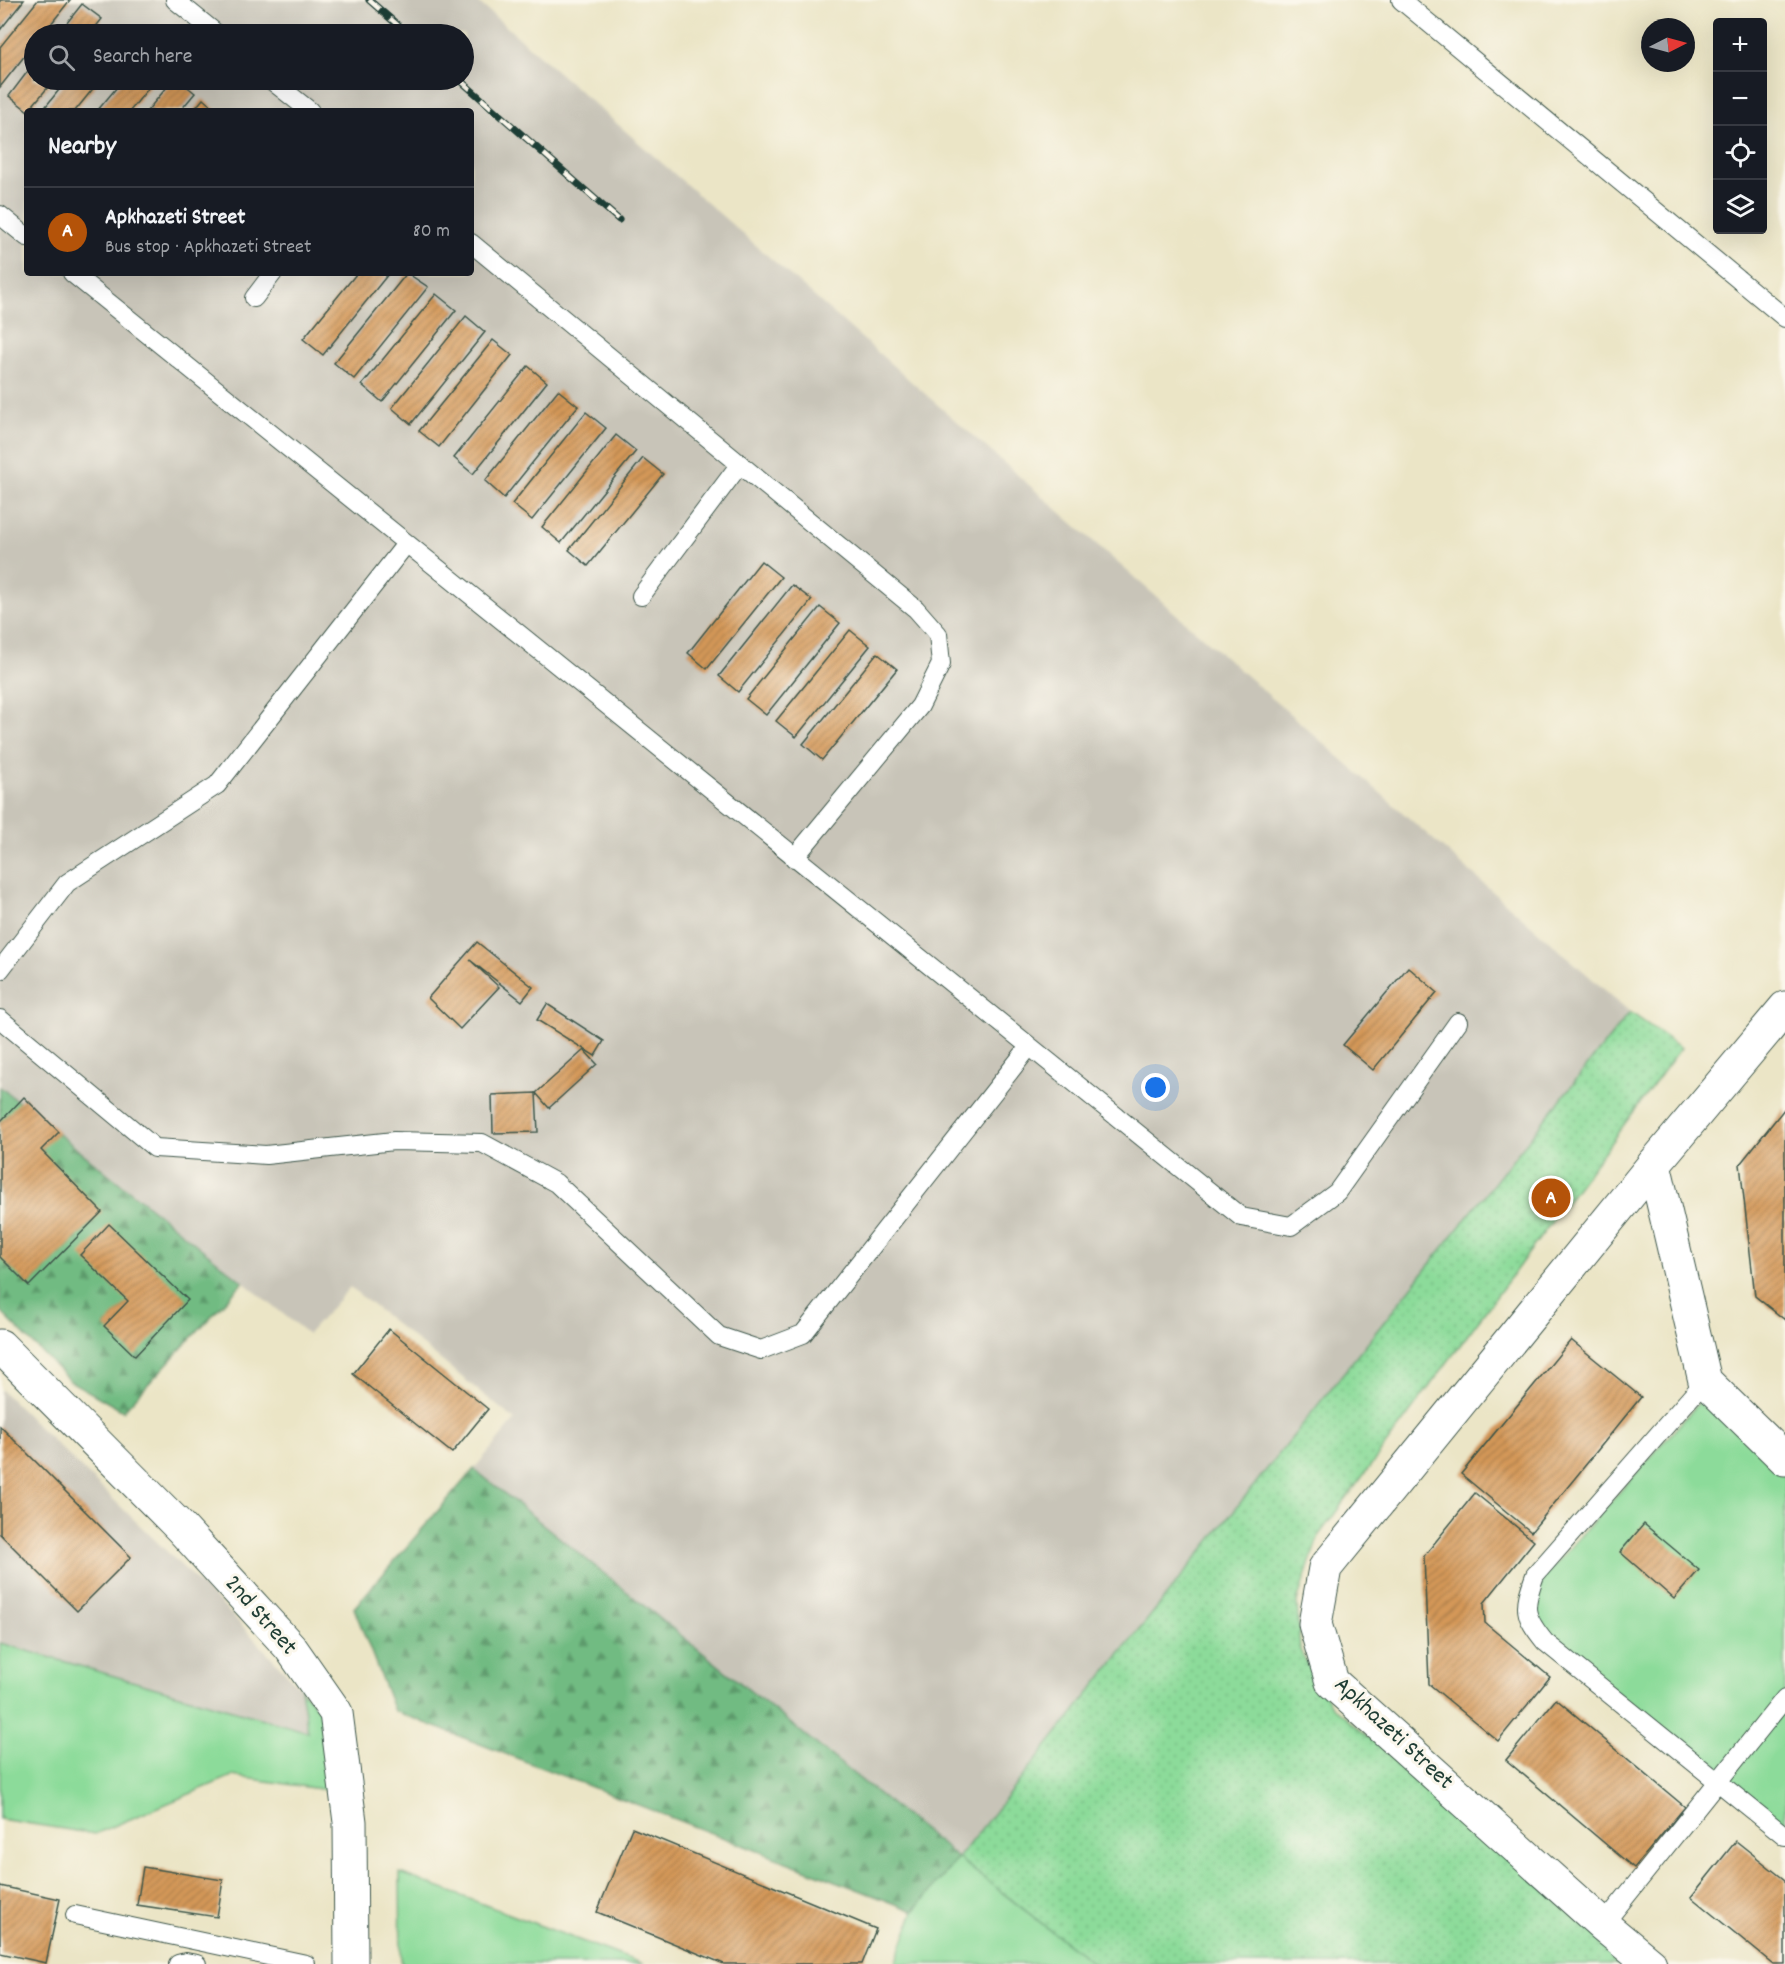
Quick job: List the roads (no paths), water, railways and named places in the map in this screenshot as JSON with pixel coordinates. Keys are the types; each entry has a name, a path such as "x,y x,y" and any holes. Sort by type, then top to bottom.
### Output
{"street":[{"name":"Apkhazeti Street","path":"1650,1964 1603,1925 1332,1682 1315,1624 1325,1568 1654,1164 1785,1008"},
{"path":"1654,1164 1706,1381 1785,1459"},
{"name":"2nd Street","path":"0,1346 204,1553 290,1647 336,1713 350,1822 351,1964"}],"lane":[{"path":"175,0 205,24"},
{"path":"1401,0 1785,318"},
{"path":"284,90 306,108"},
{"path":"0,215 24,235"},
{"path":"474,245 916,609 938,634 941,664 920,706 794,858"},
{"path":"76,276 1240,1217 1291,1226 1336,1192 1458,1022"},
{"path":"254,298 271,276"},
{"path":"641,596 740,464"},
{"path":"0,970 66,883 217,785 406,544"},
{"path":"0,1019 155,1148 266,1155 394,1141 482,1143 556,1183 719,1336 761,1350 803,1334 1029,1047"},
{"path":"1706,1381 1535,1575 1525,1601 1529,1622 1545,1642 1718,1785 1785,1836"},
{"path":"1603,1925 1718,1785 1785,1698"},
{"path":"75,1915 306,1964"},
{"path":"178,1964 197,1964"}],"railway":[{"path":"369,0 397,24"},
{"path":"471,90 619,220"}],"place":[{"name":"Apkhazeti Street","path":"1551,1198"}]}
